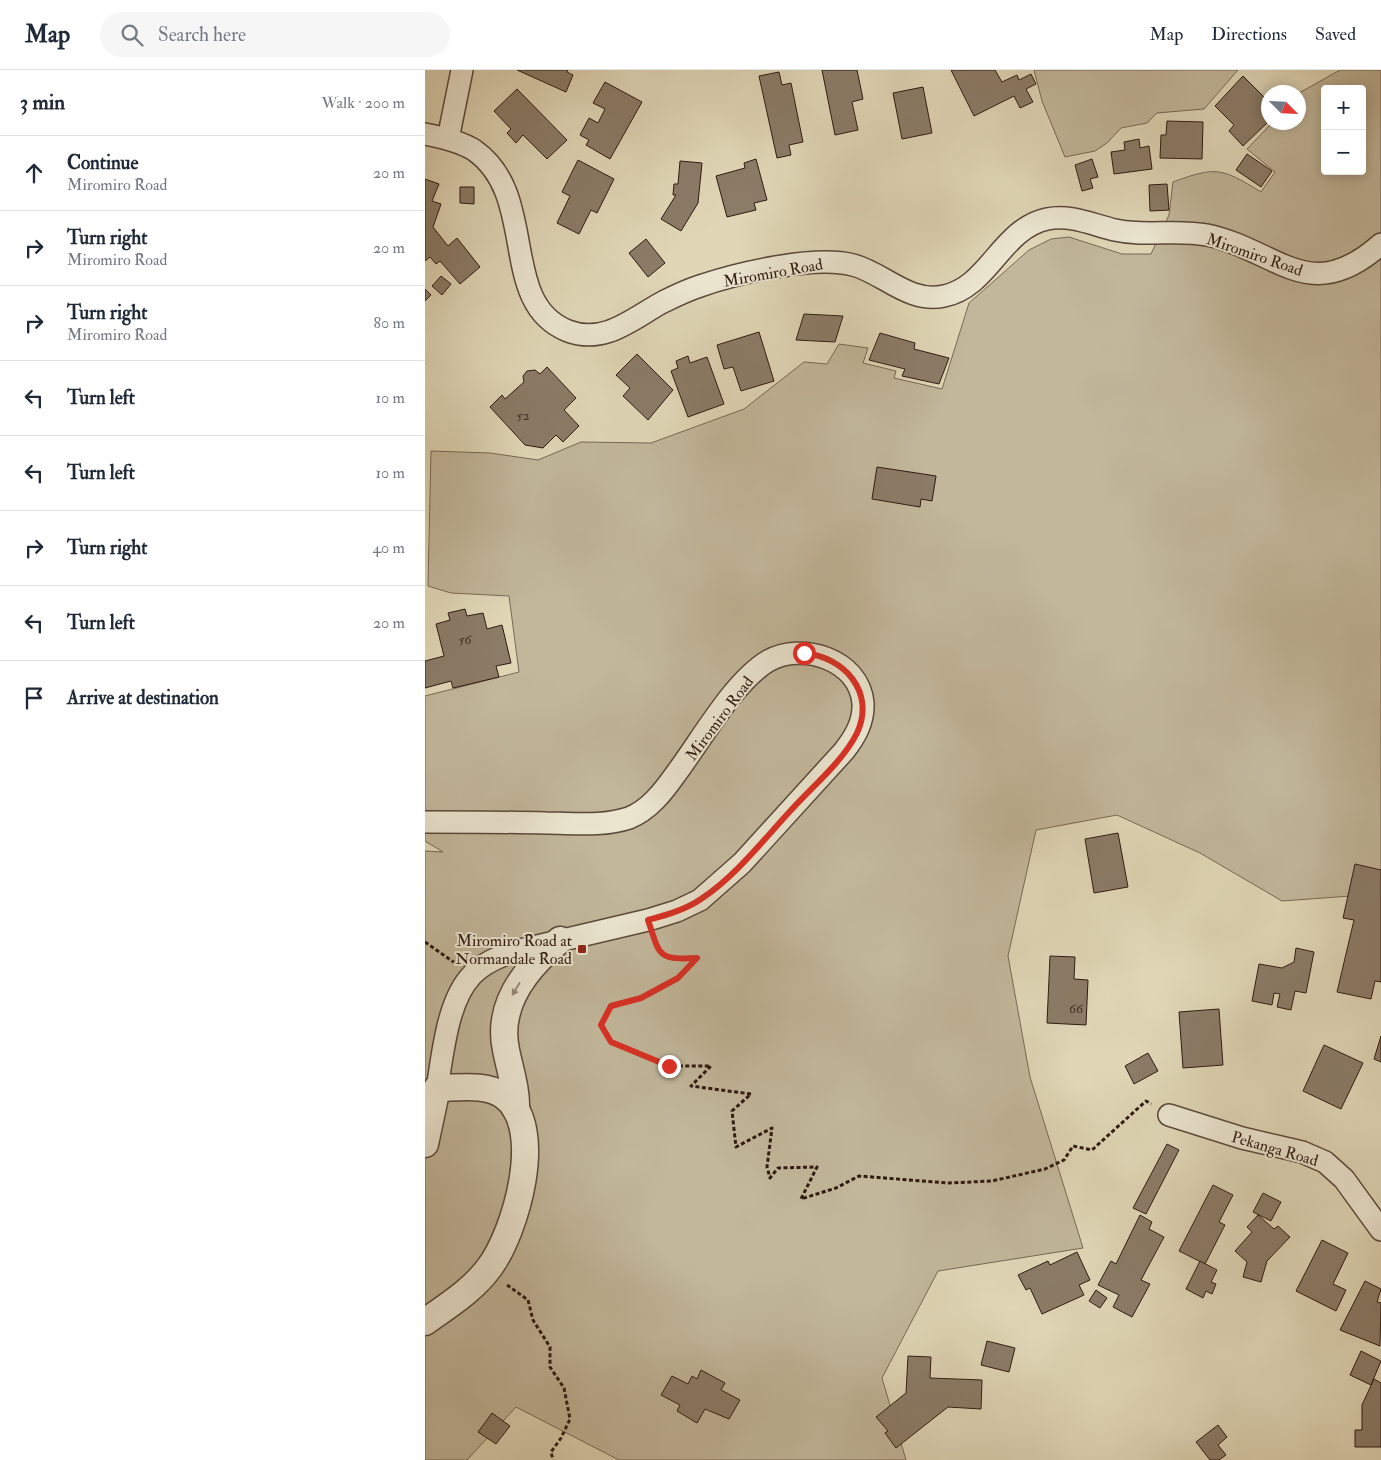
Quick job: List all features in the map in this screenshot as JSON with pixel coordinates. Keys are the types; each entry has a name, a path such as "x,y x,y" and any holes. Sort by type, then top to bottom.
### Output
{"street":[{"path":"448,139 461,70"},
{"name":"Miromiro Road","path":"425,134 448,139 472,149 489,163 498,176 515,219 523,270 534,303 551,322 577,334 589,335 616,330 661,303 701,286 747,274 810,263 843,263 856,266 915,294 926,297 945,296 968,286 1024,228 1053,218 1079,220 1130,233 1208,236 1290,269 1319,274 1333,273 1353,265 1381,244"},
{"name":"Miromiro Road","path":"425,822 602,823 629,818 646,808 657,798 733,695 760,666 777,657 804,653 825,657 839,665 854,679 863,704 857,732 845,751 742,863 715,889 690,906 648,920 512,952 493,960 472,975 463,986 454,1007 437,1088"},
{"path":"516,1110 516,1096 504,1040 507,1011 513,993 523,978 560,940"},
{"path":"425,1144 437,1088 489,1089 503,1095 516,1110 522,1123 523,1138 519,1200 506,1240 487,1270 472,1286 425,1322"},
{"name":"Pekanga Road","path":"1169,1116 1242,1138 1302,1152 1325,1162 1344,1179 1381,1230"}],"path":[{"path":"648,920 658,951 670,959 697,958 678,978 641,998 611,1006 601,1025 611,1042 669,1066 711,1066 691,1086 751,1094 732,1112 736,1147 772,1128 767,1167 770,1178 778,1168 817,1168 801,1199 836,1188 859,1176 949,1183 992,1181 1045,1169 1064,1160 1073,1146 1092,1150 1146,1101 1169,1116"},
{"path":"425,942 472,975"},
{"path":"487,1270 528,1300 533,1320 551,1347 551,1367 564,1388 570,1420 551,1452 553,1460"}],"shaded area":[{"path":"1034,70 1238,70 1204,109 1157,113 1147,123 1121,128 1107,143 1095,151 1065,157 1042,101"},
{"path":"1340,70 1381,70 1381,905 1364,895 1282,901 1200,853 1117,815 1036,830 1008,956 1030,1077 1083,1248 938,1271 882,1378 906,1460 619,1460 516,1407 467,1460 425,1460 425,851 443,852 425,841 425,696 519,672 509,596 451,593 428,586 431,451 490,453 538,460 581,442 651,443 744,409 804,362 827,364 839,344 868,348 863,363 896,371 894,378 942,389 969,303 1029,250 1051,239 1069,237 1122,254 1151,254 1169,215 1173,182 1199,173 1219,172 1237,178 1261,192 1275,172 1247,149 1265,130 1306,130 1306,89"}],"building":[{"path":"517,70 568,70 567,72 573,75 566,92"},
{"path":"822,70 857,70 863,99 852,102 858,130 835,135"},
{"path":"951,70 995,70 1002,82 1017,75 1019,80 1031,74 1036,84 1026,89 1033,102 1020,108 1014,96 974,116"},
{"path":"779,72 782,85 791,83 803,142 789,145 791,155 777,158 759,76"},
{"path":"1243,76 1261,94 1261,129 1243,146 1229,131 1234,125 1215,106"},
{"path":"605,82 642,102 610,159 586,145 589,140 580,135 589,118 598,123 605,109 593,103"},
{"path":"923,87 932,133 902,139 893,93"},
{"path":"517,89 567,140 547,159 523,135 516,143 507,133 511,129 494,111"},
{"path":"1167,121 1203,122 1202,159 1160,158 1161,135 1166,135"},
{"path":"1139,139 1140,148 1149,146 1152,169 1114,174 1111,152 1125,150 1124,142"},
{"path":"1247,154 1272,171 1261,187 1236,170"},
{"path":"756,159 767,200 754,203 756,210 727,217 716,176 745,168 744,163"},
{"path":"1092,159 1098,177 1090,179 1093,188 1082,191 1075,165"},
{"path":"578,160 614,179 597,213 591,210 579,234 557,223 570,196 562,192"},
{"path":"680,161 702,163 698,203 681,231 661,219 676,195 673,195 674,184 678,184"},
{"path":"425,179 439,184 432,201 441,204 433,227 448,246 457,238 480,267 460,284 440,261 436,264 430,257 425,261"},
{"path":"1167,184 1169,210 1150,211 1149,185"},
{"path":"460,187 474,187 474,204 460,203"},
{"path":"646,239 665,263 648,277 629,253"},
{"path":"441,276 451,284 442,295 432,286"},
{"path":"425,289 431,295 425,301"},
{"path":"804,314 843,316 835,342 796,340"},
{"path":"759,332 774,381 741,391 733,367 724,369 717,345"},
{"path":"880,333 915,343 914,349 949,358 939,384 902,376 905,369 869,360"},
{"path":"637,354 673,390 648,420 623,396 630,388 616,375"},
{"path":"688,356 690,363 707,357 724,404 688,417 671,371 678,368 676,361"},
{"path":"547,367 576,398 564,410 579,426 563,442 556,435 543,448 525,445 490,407 502,395 505,399 524,382 523,376 527,371 535,370 540,374"},
{"path":"877,467 936,476 932,501 921,499 920,507 872,499"},
{"path":"465,609 467,616 483,613 487,629 502,625 511,663 496,666 499,677 453,688 451,681 425,688 425,661 444,656 436,624 450,620 448,613"},
{"path":"1118,833 1128,887 1094,893 1085,839"},
{"path":"1355,864 1381,870 1381,982 1375,981 1371,999 1337,992 1354,920 1343,918"},
{"path":"1296,948 1314,952 1306,993 1295,991 1291,1010 1277,1007 1280,994 1274,993 1272,1005 1252,1001 1259,964 1282,968 1294,962"},
{"path":"1050,956 1075,957 1074,979 1088,980 1086,1025 1047,1023"},
{"path":"1219,1009 1223,1065 1183,1068 1179,1012"},
{"path":"1381,1036 1381,1062 1374,1059"},
{"path":"1324,1045 1363,1063 1341,1109 1303,1091"},
{"path":"1148,1053 1158,1071 1134,1084 1125,1066"},
{"path":"1167,1144 1179,1150 1146,1214 1133,1208"},
{"path":"1213,1185 1233,1195 1219,1222 1225,1225 1205,1264 1179,1251"},
{"path":"1263,1193 1281,1202 1271,1221 1253,1212"},
{"path":"1140,1215 1152,1222 1149,1229 1164,1237 1141,1280 1150,1284 1132,1317 1113,1307 1119,1295 1098,1285 1111,1261 1116,1264"},
{"path":"1258,1215 1274,1229 1278,1226 1290,1237 1267,1261 1261,1282 1243,1277 1247,1262 1235,1251 1252,1232 1247,1227"},
{"path":"1322,1240 1348,1253 1333,1284 1346,1290 1336,1311 1296,1291"},
{"path":"1077,1252 1090,1280 1079,1285 1084,1295 1042,1314 1030,1288 1026,1290 1018,1275 1048,1261 1050,1265"},
{"path":"1200,1261 1217,1270 1211,1282 1216,1284 1212,1294 1206,1291 1203,1298 1186,1289"},
{"path":"1365,1281 1381,1289 1377,1302 1381,1303 1380,1346 1340,1330"},
{"path":"1096,1290 1107,1298 1100,1308 1089,1301"},
{"path":"987,1341 1015,1348 1009,1372 981,1365"},
{"path":"1361,1351 1381,1361 1371,1385 1350,1375"},
{"path":"908,1356 931,1357 930,1378 982,1380 981,1409 948,1407 896,1448 885,1433 888,1431 876,1417 906,1393"},
{"path":"701,1370 725,1383 721,1390 740,1400 729,1419 705,1409 697,1423 677,1411 680,1405 661,1395 672,1376 688,1384 692,1376 697,1379"},
{"path":"1374,1379 1381,1383 1381,1447 1355,1447 1355,1430 1362,1430 1362,1405"},
{"path":"492,1413 510,1426 496,1444 478,1432"},
{"path":"1218,1425 1227,1437 1218,1445 1226,1455 1219,1460 1210,1460 1196,1442"}],"place":[{"name":"Miromiro Road at Normandale Road","path":"582,949"}],"route":[{"path":"669,1066 611,1042 601,1025 611,1006 641,998 678,978 697,958 670,959 658,951 648,920 690,906 715,889 742,863 822,777 845,751 857,732 863,712 863,704 854,679 839,665 825,657 804,653"}]}
